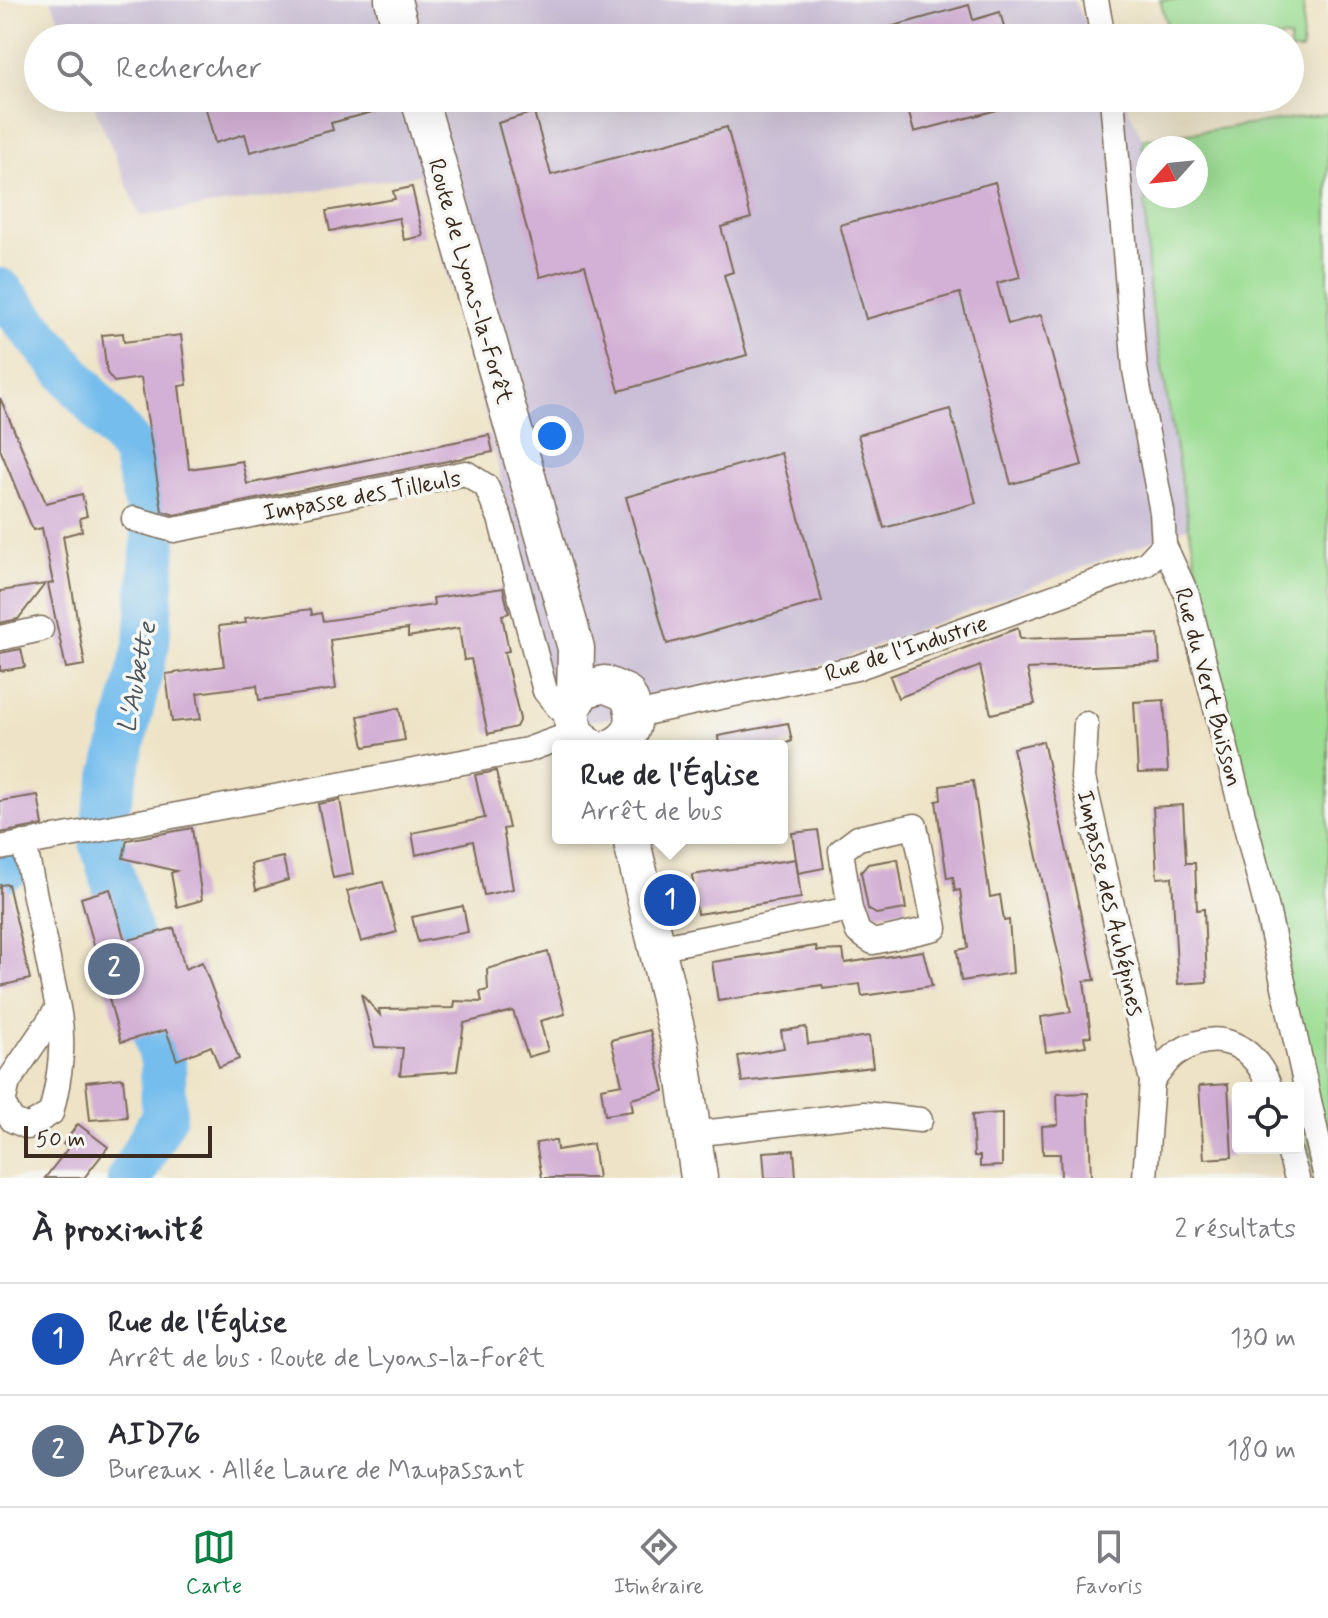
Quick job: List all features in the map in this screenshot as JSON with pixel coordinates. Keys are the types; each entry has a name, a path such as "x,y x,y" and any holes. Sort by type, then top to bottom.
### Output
{"main road":[{"path":"393,0 399,24"},
{"name":"Route de Lyons-la-Forêt","path":"423,112 600,725"},
{"path":"632,844 683,1060 699,1178"}],"street":[{"path":"1096,0 1100,24"},
{"name":"Rue du Vert Buisson","path":"1113,112 1135,370 1162,512 1164,545 1187,595 1267,909 1326,1178"},
{"name":"Impasse des Tilleuls","path":"134,519 174,530 466,473 486,486 500,518 545,691 559,708 600,725"},
{"name":"Rue de l'Industrie","path":"556,740 600,725 856,668 1146,564 1164,545"},
{"path":"0,638 41,629"},
{"name":"Impasse des Aubépines","path":"1086,724 1083,778 1152,1081 1145,1178"},
{"name":"Rue de l'Industrie","path":"12,846 527,750 552,741"},
{"path":"915,826 935,928 873,942 858,932 850,909 841,851 858,838 915,826"},
{"path":"12,846 58,1008"},
{"path":"657,948 850,909"},
{"path":"1152,1081 1175,1053 1206,1040 1231,1043 1252,1053 1267,1082"},
{"path":"693,1134 864,1114 920,1120"},
{"path":"1290,1154 1297,1178"}],"shaded area":[{"path":"51,0 1074,0 1086,24 61,24"},
{"path":"97,112 1130,112 1142,136 1136,136 1136,208 1146,208 1149,290 1189,527 833,662 607,719 554,725 493,442 419,175 140,216"}],"green space":[{"path":"1160,0 1304,0 1303,24 1167,24"},
{"path":"1328,114 1328,1178 1315,1178 1304,1121 1304,1082 1296,1082 1189,527 1149,290 1146,208 1208,208 1208,136 1165,136"}],"building":[{"path":"969,5 973,20 1000,12 1003,24 901,24"},
{"path":"207,112 373,112 331,123 333,130 250,152 245,134 215,143"},
{"path":"534,112 551,175 727,127 751,218 721,227 733,272 724,275 747,355 619,391 585,265 540,277 498,123"},
{"path":"909,112 990,112 914,132"},
{"path":"995,182 1020,277 997,283 1008,324 1041,315 1082,465 1011,484 960,293 866,319 840,225"},
{"path":"412,187 423,236 404,240 399,218 330,231 326,211 395,199 393,191"},
{"path":"123,333 124,342 181,335 187,385 179,386 189,469 242,461 247,484 489,435 493,452 175,515 162,511 141,378 114,382 107,373 102,335"},
{"path":"0,398 46,503 82,494 87,516 80,518 82,531 63,536 85,665 66,668 48,584 53,583 42,528 33,530 0,449"},
{"path":"950,409 976,503 884,528 858,435"},
{"path":"781,453 822,601 667,644 626,497"},
{"path":"45,584 18,619 0,623 0,591"},
{"path":"503,588 509,613 502,615 509,651 504,652 520,719 516,727 488,734 471,659 464,660 459,628 408,637 408,629 330,640 336,689 259,700 257,685 197,693 201,719 172,722 166,674 224,666 219,626 246,623 245,618 311,609 312,615 321,613 323,621 434,605 433,598"},
{"path":"1018,628 1020,639 1158,634 1160,663 1027,669 1035,704 991,714 980,666 898,698 890,676"},
{"path":"21,649 25,667 0,671 0,653"},
{"path":"1164,700 1168,772 1138,773 1134,702"},
{"path":"399,708 405,740 364,747 358,716"},
{"path":"788,723 792,741 718,740 718,736"},
{"path":"1043,741 1095,980 1084,981 1091,1036 1084,1037 1086,1046 1046,1052 1041,1017 1071,1012 1013,748"},
{"path":"496,771 509,828 503,829 513,889 484,895 473,841 416,855 412,833 485,818 475,775"},
{"path":"973,781 990,897 1000,895 1004,921 1009,920 1013,973 961,981 957,950 968,948 960,890 955,891 953,877 947,878 936,801 941,800 940,786"},
{"path":"38,795 43,825 0,833 0,801"},
{"path":"340,800 353,874 333,878 318,804"},
{"path":"1183,805 1186,863 1195,863 1197,910 1204,909 1207,982 1178,984 1172,877 1157,878 1153,807"},
{"path":"192,828 202,900 177,907 171,873 176,871 123,858 127,840"},
{"path":"818,830 824,868 798,873 792,833"},
{"path":"283,857 288,880 256,890 251,864"},
{"path":"796,859 801,898 697,914 692,875"},
{"path":"898,859 906,909 876,914 868,909 861,872 868,864"},
{"path":"383,882 397,932 361,942 347,891"},
{"path":"8,884 30,979 0,986 0,885"},
{"path":"110,889 125,941 174,928 185,969 202,962 239,1059 219,1067 211,1046 177,1060 166,1030 121,1042 81,898"},
{"path":"463,906 468,932 418,942 412,917"},
{"path":"816,946 817,951 843,950 845,963 923,951 932,986 862,996 860,984 823,989 822,985 718,1001 712,962"},
{"path":"548,952 565,1014 540,1021 548,1051 528,1057 513,1011 464,1023 457,1071 400,1075 403,1048 375,1047 361,994 380,1015 379,1009 454,1008 455,1001 482,1002 480,992 488,990 487,969"},
{"path":"806,1027 808,1044 869,1036 873,1067 742,1082 738,1056 784,1048 781,1031"},
{"path":"650,1030 664,1091 631,1099 633,1111 605,1115 601,1088 622,1084 611,1040"},
{"path":"123,1078 127,1117 90,1120 86,1082"},
{"path":"1228,1084 1232,1157 1204,1159 1199,1086"},
{"path":"1088,1093 1091,1178 1061,1178 1060,1154 1043,1154 1042,1126 1058,1125 1057,1094"},
{"path":"1002,1113 1002,1166 980,1167 980,1156 974,1156 972,1115"},
{"path":"78,1124 108,1147 84,1178 45,1178 68,1148 63,1144"},
{"path":"556,1140 557,1150 593,1144 598,1178 542,1178 536,1143"},
{"path":"794,1150 796,1178 765,1178 763,1152"}],"waterway":[{"name":"L'Aubette","path":"0,291 134,450 151,522"},
{"name":"L'Aubette","path":"105,814 147,643 154,537"},
{"name":"L'Aubette","path":"102,842 163,1062 164,1116 130,1178"},
{"path":"0,871 14,863"}],"place":[{"name":"Rue de l'Église","path":"670,900"},
{"name":"AID76","path":"114,969"}]}
